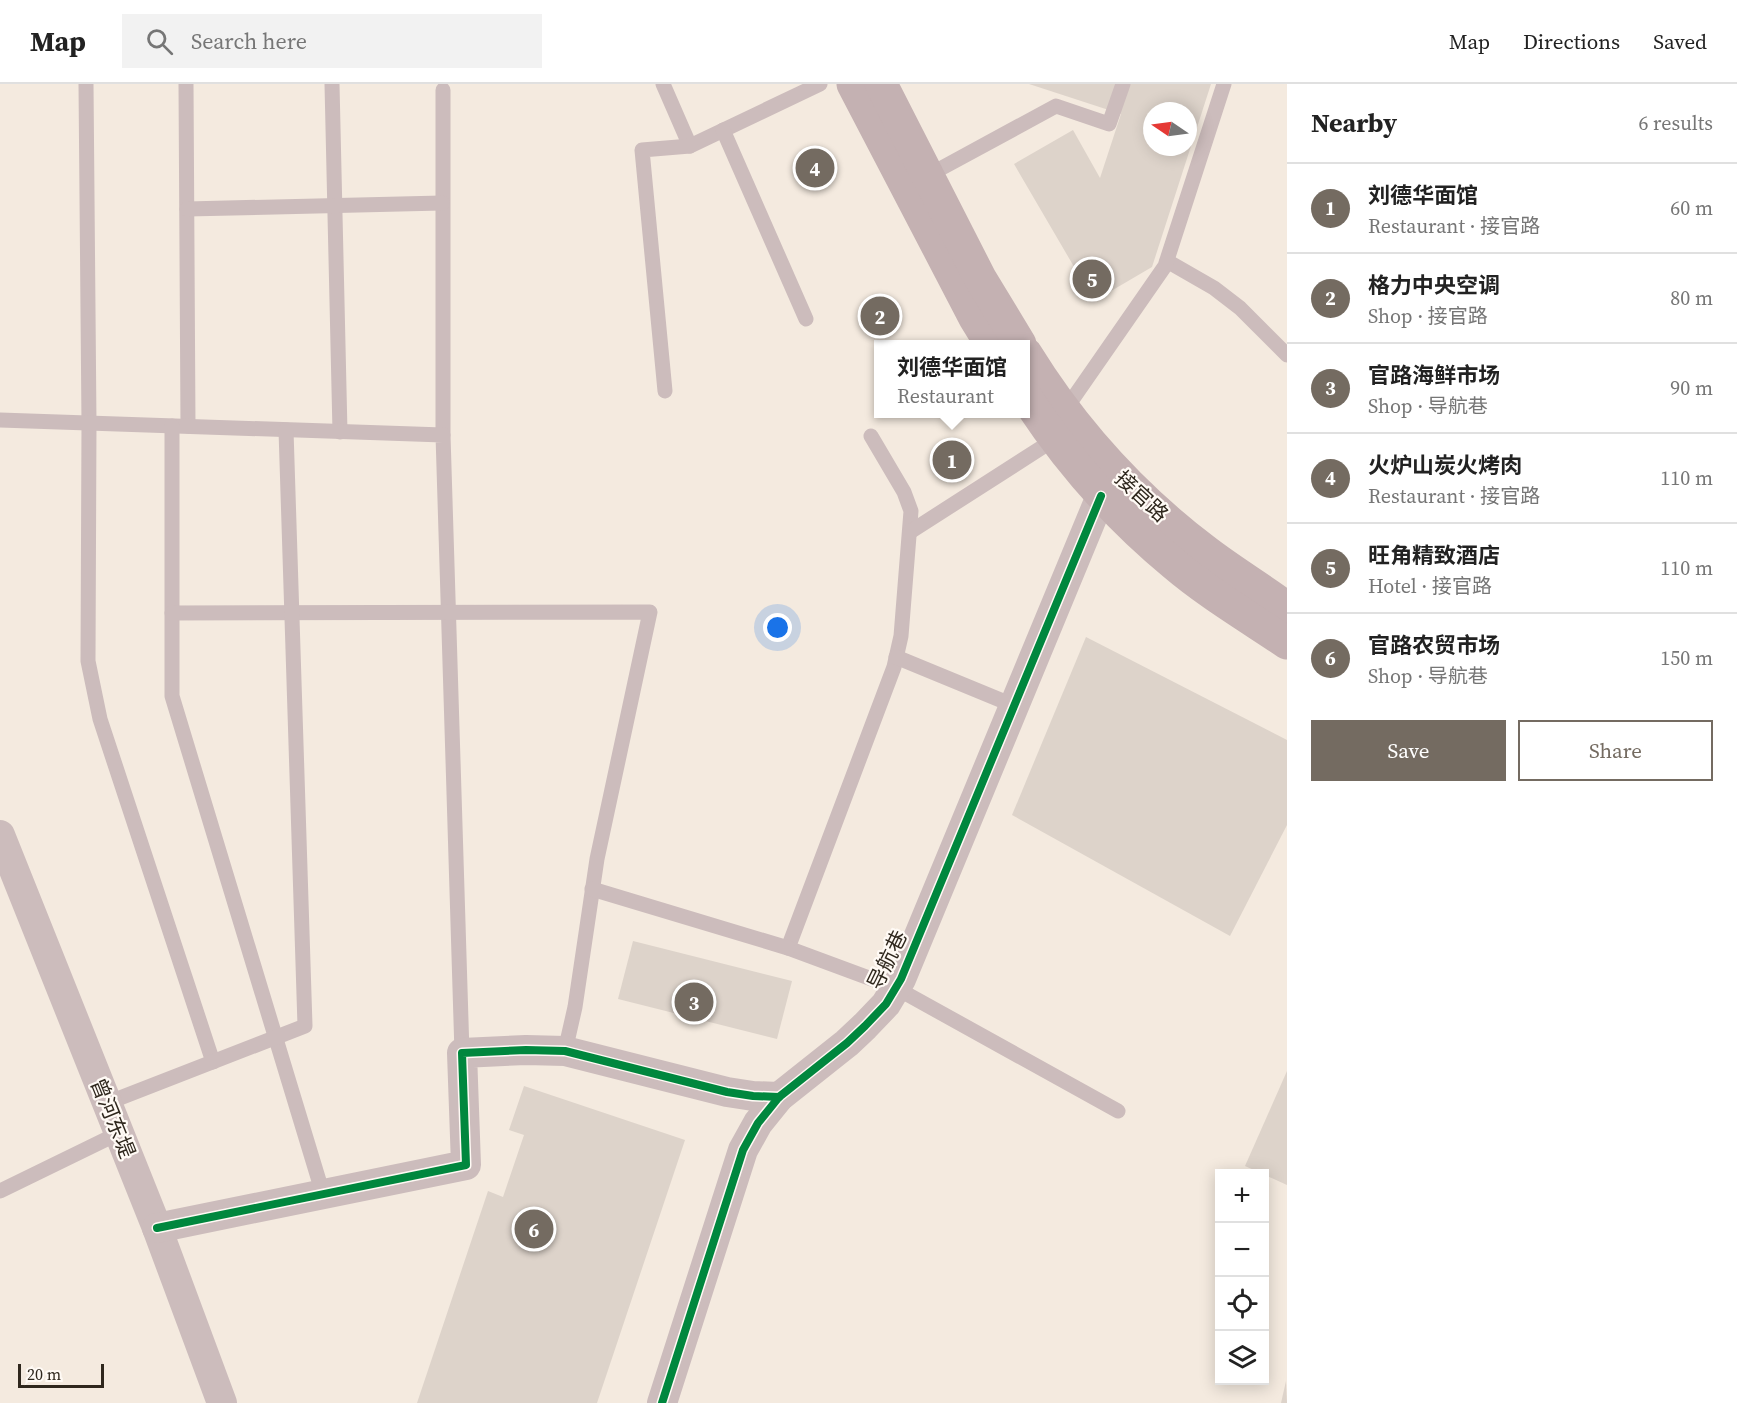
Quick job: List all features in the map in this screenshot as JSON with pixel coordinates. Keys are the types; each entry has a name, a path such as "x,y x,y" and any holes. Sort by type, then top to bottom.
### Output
{"main road":[{"path":"853,84 988,340"},
{"path":"881,84 980,278 1017,340"},
{"name":"接官路","path":"1030,362 1060,425 1101,496 1176,566 1287,643"},
{"name":"接官路","path":"1030,401 1105,460 1146,501 1205,551 1287,608"}],"street":[{"name":"导航巷","path":"663,1403 743,1150 758,1123 779,1097 854,1037 886,1004 901,979 1101,496"},
{"name":"曾河东堤","path":"0,834 157,1228 222,1403"},
{"path":"157,1228 465,1165 462,1053 526,1050 565,1052 727,1092 779,1097"}],"lane":[{"path":"86,84 89,423 88,661 100,719 213,1062"},
{"path":"186,84 188,426"},
{"path":"332,84 340,432"},
{"path":"663,84 690,146"},
{"path":"665,391 642,150 690,146 820,84"},
{"path":"927,176 1056,106 1109,124 1123,84"},
{"path":"910,532 1060,425 1167,261 1224,84"},
{"path":"443,90 443,435 462,1053"},
{"path":"723,130 806,320"},
{"path":"187,209 442,203"},
{"path":"1167,261 1214,288 1240,308 1287,354"},
{"path":"0,420 443,435"},
{"path":"172,426 172,696 323,1194"},
{"path":"107,1103 304,1026 286,430"},
{"path":"788,948 886,691 901,636 911,511 904,492 871,436"},
{"path":"172,613 650,612 597,859 575,1007 565,1052"},
{"path":"896,657 1015,706"},
{"path":"592,890 788,948 896,988 1118,1111"},
{"path":"0,1191 119,1133"}],"building":[{"path":"1029,84 1211,84 1197,127 1197,102 1143,102 1143,156 1188,156 1152,267 1094,301 1014,164 1073,130 1100,178 1121,114"},
{"path":"1086,637 1287,740 1287,825 1230,936 1012,815"},
{"path":"633,941 792,981 777,1039 618,999"},
{"path":"1287,1071 1287,1185 1269,1177 1269,1169 1252,1169 1245,1166"},
{"path":"524,1086 685,1140 597,1403 417,1403 488,1191 503,1197 524,1135 509,1130"},
{"path":"1286,1381 1287,1403 1281,1403"}],"cycle path":[{"path":"662,1403 743,1150 758,1123 779,1097 865,1026 886,1004 901,979 1101,496"},
{"path":"157,1228 466,1165 462,1053 565,1051 727,1092 779,1097"}],"place":[{"name":"火炉山炭火烤肉","path":"815,168"},
{"name":"旺角精致酒店","path":"1092,279"},
{"name":"格力中央空调","path":"880,316"},
{"name":"刘德华面馆","path":"952,460"},
{"name":"官路海鲜市场","path":"694,1002"},
{"name":"官路农贸市场","path":"534,1229"}]}
